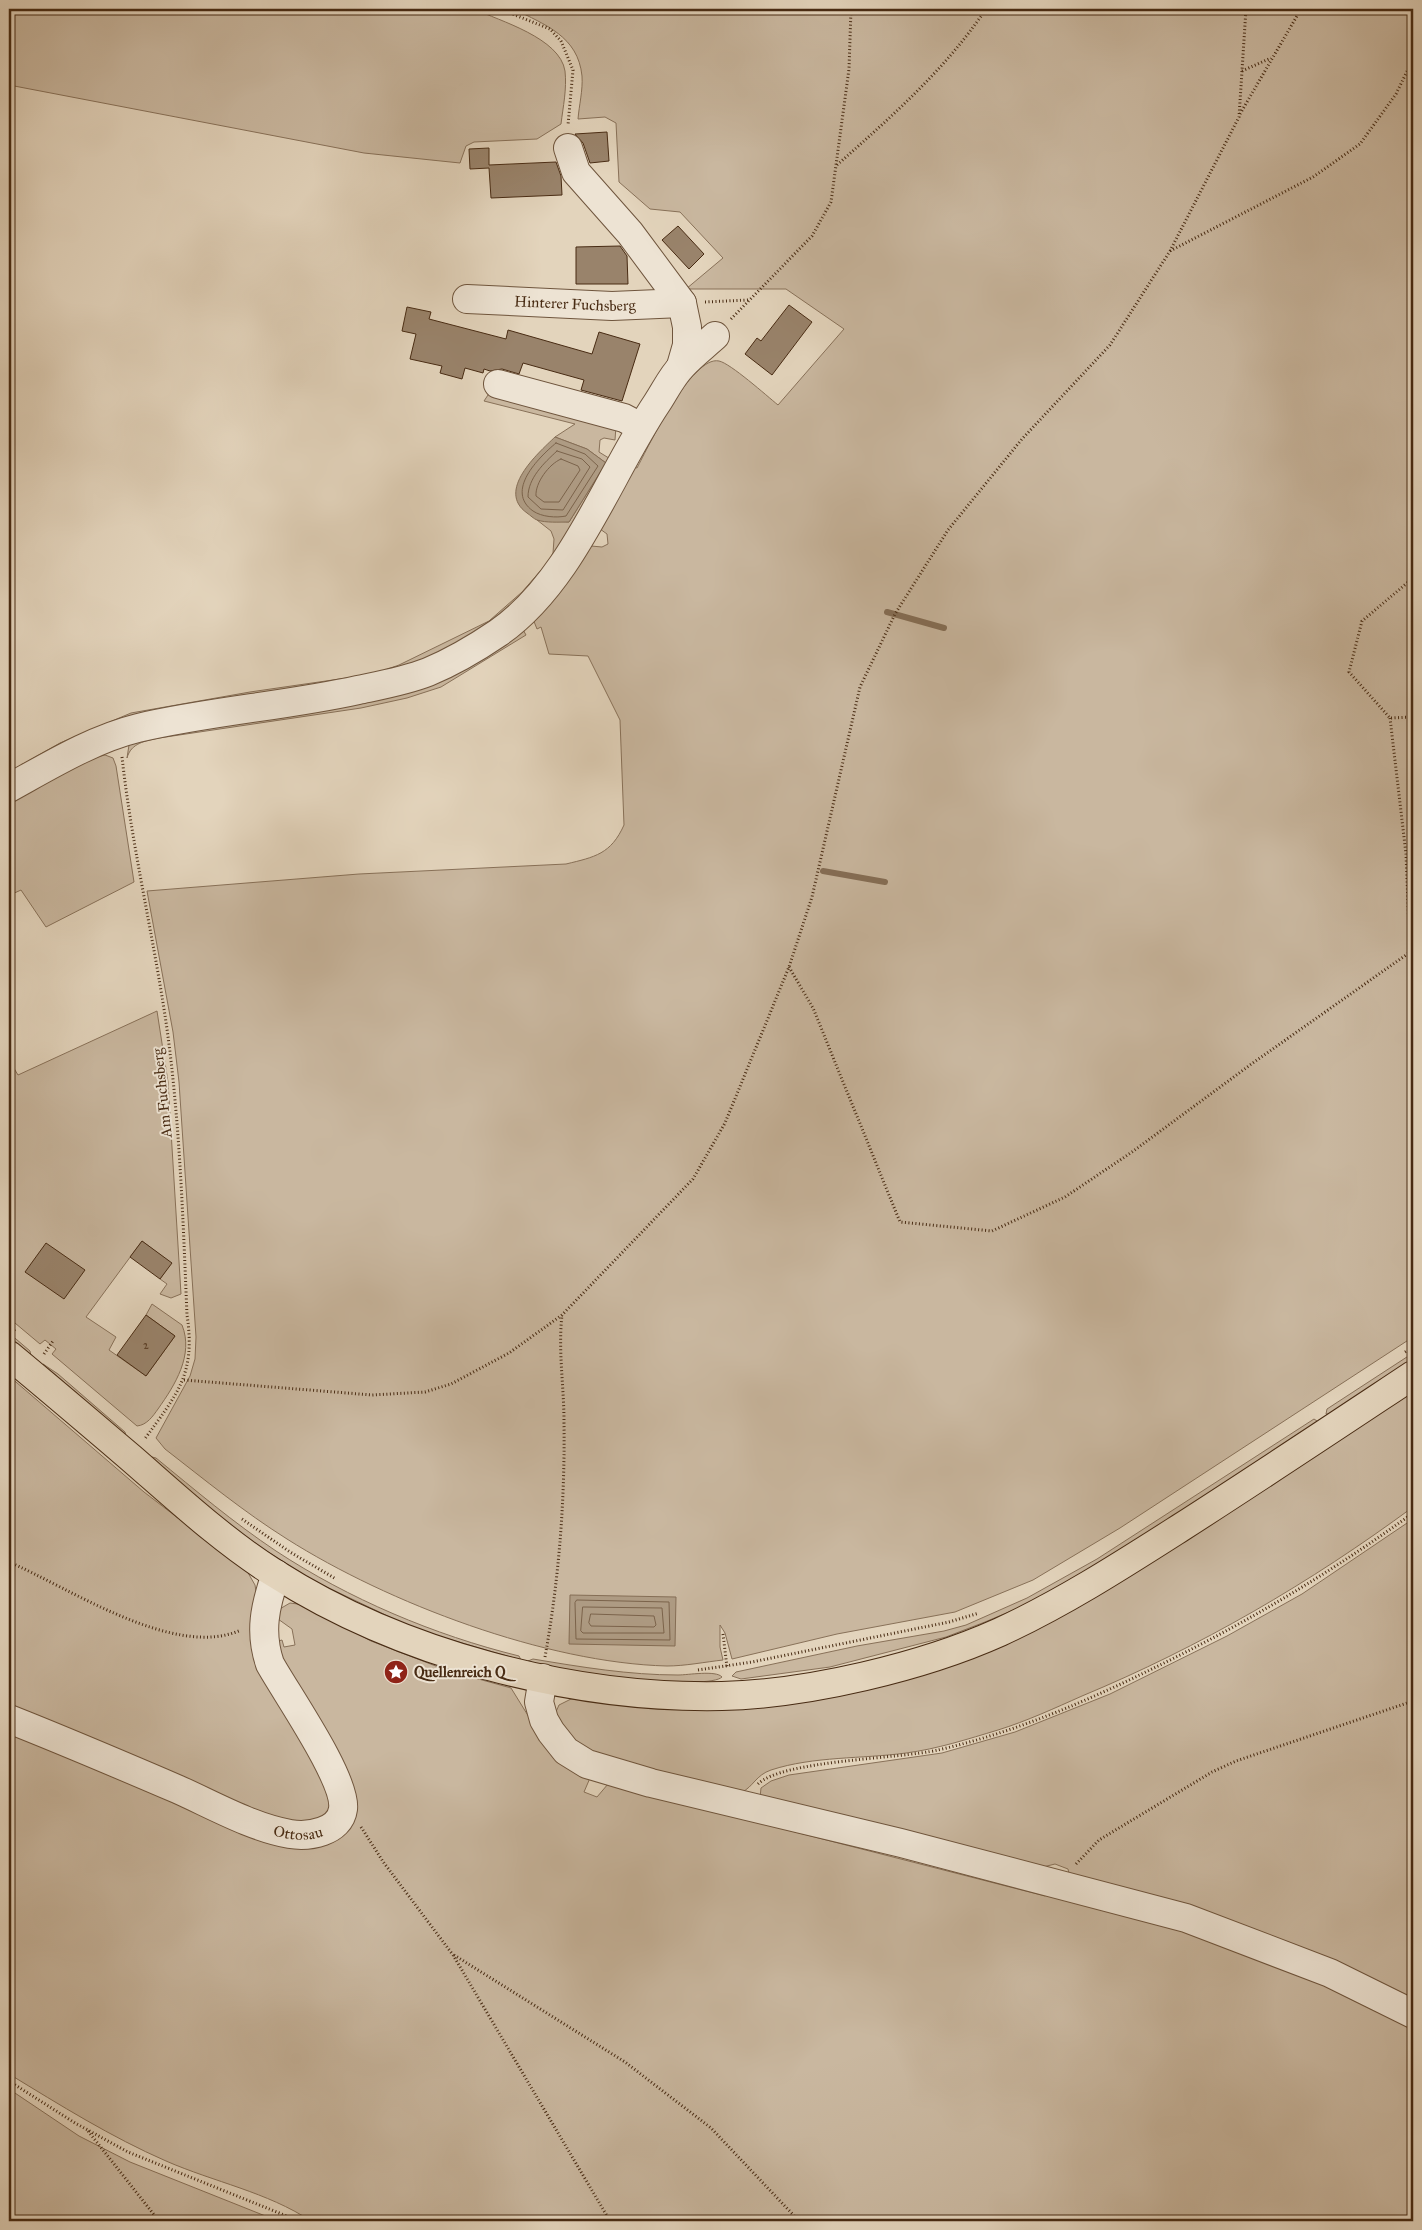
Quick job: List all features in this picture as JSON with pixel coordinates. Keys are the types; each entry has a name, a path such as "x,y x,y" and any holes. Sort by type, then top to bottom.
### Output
{"main road":[{"path":"9,1355 189,1509 283,1563 365,1621 466,1658 545,1662 586,1686 658,1695 726,1696 804,1686 892,1669 952,1651 1026,1619 1120,1566 1405,1366"}],"street":[{"path":"568,148 576,172 630,233 682,302 687,345 681,366"},
{"name":"Hinterer Fuchsberg","path":"467,300 612,306 682,302"},
{"path":"9,788 49,766 119,734 161,723 332,696 398,682 428,672 498,632 522,613 564,560 641,427 681,366 715,336"},
{"path":"498,384 624,418 641,427"},
{"name":"Ottosau","path":"9,1719 95,1753 252,1823 291,1834 306,1835 327,1829 341,1816 343,1809 341,1794 324,1756 270,1664 263,1640 265,1611 283,1563"},
{"path":"545,1662 539,1702 544,1720 554,1737 566,1751 587,1764 651,1783 901,1843 1186,1918 1330,1973 1413,2014"}],"path":[{"path":"500,9 550,29 561,41 573,70 568,148"},
{"path":"682,302 749,300 812,236 831,202 849,69 851,9"},
{"path":"837,166 908,102 964,42 986,9"},
{"path":"1239,117 1246,9"},
{"path":"184,1380 372,1395 425,1392 451,1384 501,1358 542,1332 562,1315 694,1179 725,1124 789,967 812,897 860,687 895,614 948,530 1022,439 1110,345 1170,251 1239,117 1301,9"},
{"path":"1242,71 1273,58"},
{"path":"1170,251 1313,177 1360,144 1396,94 1413,59"},
{"path":"789,967 813,1008 900,1222 992,1231 1073,1192 1132,1152 1250,1065 1412,951 1406,854 1390,718 1349,672 1362,622 1413,578"},
{"path":"1390,718 1413,717"},
{"name":"Am Fuchsberg","path":"119,734 128,811 166,1026 175,1089 187,1315 190,1338 190,1352 184,1380 143,1441"},
{"path":"545,1662 555,1601 560,1542 564,1428 559,1340 562,1315"},
{"path":"1405,1366 1413,1347"},
{"path":"758,1784 770,1775 794,1769 904,1756 962,1744 1024,1725 1077,1704 1120,1686 1265,1611 1303,1589 1413,1513"},
{"path":"9,1562 112,1613 193,1638 223,1637 237,1632 247,1628 265,1611"},
{"path":"283,1563 344,1584"},
{"path":"693,1670 727,1667 949,1622 985,1610"},
{"path":"723,1634 727,1667"},
{"path":"1068,1868 1083,1859 1099,1840 1212,1772 1236,1761 1413,1701"},
{"path":"360,1825 384,1863 453,1954 610,2221"},
{"path":"453,1954 625,2062 711,2128 799,2221"},
{"path":"9,2081 86,2129 164,2167 299,2221"},
{"path":"86,2129 159,2221"}],"shaded area":[{"path":"9,9 474,9 513,25 541,40 561,59 565,78 561,124 537,139 474,142 466,146 460,163 364,153 9,85"},
{"path":"514,9 1413,9 1413,1337 1120,1528 1033,1580 955,1612 837,1634 732,1659 725,1633 720,1625 720,1647 723,1660 688,1665 667,1666 620,1662 571,1654 520,1641 420,1607 327,1563 287,1539 255,1518 210,1484 165,1449 156,1438 190,1376 195,1359 196,1337 179,1082 173,1032 147,891 359,874 566,864 594,856 608,848 619,835 624,825 620,720 588,656 549,654 541,627 537,629 531,614 591,546 602,547 608,544 607,534 600,529 631,466 637,468 672,404 696,372 708,363 719,361 724,363 740,373 778,405 844,329 786,289 686,289 723,258 680,212 650,209 619,182 616,123 605,117 578,119 582,76 574,51 567,41 548,27"},
{"path":"490,392 604,419 616,426 615,440 604,438 600,440 599,452 612,460 613,464 587,515 558,560 519,606 497,626 432,657 403,674 318,693 317,689 267,697 267,700 187,711 148,719 144,715 116,725 117,729 61,753 9,781 9,772 60,743 131,713 250,692 374,674 399,665 489,621 522,592 549,561 553,553 554,539 551,531 537,520 569,522 606,463 587,449 555,437 575,424 484,401"},
{"path":"521,626 526,635 441,687 407,698 361,708 154,739 135,746 127,758 129,745 134,738 280,714"},
{"path":"105,755 113,758 116,766 134,882 46,927 21,890 10,895 9,893 9,801 33,787"},
{"path":"157,1011 168,1082 181,1294 171,1298 160,1294 167,1284 160,1279 171,1263 142,1241 86,1317 116,1337 109,1350 146,1376 175,1336 146,1315 152,1304 182,1325 186,1347 181,1369 152,1417 144,1424 137,1426 52,1354 56,1349 45,1340 40,1344 9,1318 9,1060 18,1075"},
{"path":"9,1333 30,1351 31,1356 9,1343"},
{"path":"1413,1353 1413,1359 1331,1414 1326,1414 1327,1409"},
{"path":"43,1364 58,1374 125,1432 126,1436"},
{"path":"9,1376 144,1492 247,1571 255,1585 257,1598 275,1642 282,1640 284,1647 295,1645 292,1629 278,1619 278,1610 290,1603 305,1605 371,1641 446,1670 511,1688 545,1743 590,1778 584,1792 597,1797 608,1784 1045,1896 1070,1878 1068,1869 1055,1864 1043,1867 760,1798 761,1788 771,1781 789,1775 942,1753 1015,1732 1110,1694 1227,1636 1302,1594 1413,1519 1413,2221 311,2221 277,2202 146,2152 47,2097 9,2074"},
{"path":"1413,1388 1413,1507 1334,1562 1253,1612 1126,1677 1020,1723 964,1740 918,1751 787,1765 766,1772 742,1792 723,1790 576,1747 555,1714 559,1705 571,1699 919,1673"},
{"path":"1314,1419 1317,1421 1315,1424 1153,1530 1030,1603 946,1637 830,1667 741,1679 732,1676 736,1672 966,1625 1027,1598 1097,1559"},
{"path":"148,1456 156,1458 260,1540 333,1585 393,1614 455,1637 519,1656 521,1660 417,1630 312,1580 235,1531"},
{"path":"533,1659 623,1672 660,1675 708,1673 722,1677 712,1681 694,1682 614,1678 554,1670 528,1661"},
{"path":"9,2089 79,2136 130,2162 278,2221 9,2221"}],"water":[{"path":"555,437 587,449 606,463 569,522 548,522 536,519 519,504 516,494 517,484 523,473"},
{"path":"570,1595 676,1597 675,1646 569,1644"}],"building":[{"path":"607,132 609,161 590,163 583,143 575,134"},
{"path":"489,148 489,165 556,162 561,176 562,195 491,198 489,168 470,169 469,149"},
{"path":"678,226 704,254 689,269 662,240"},
{"path":"620,246 627,256 628,284 576,284 576,247"},
{"path":"789,305 812,322 772,375 745,354 757,338 761,341"},
{"path":"407,307 431,312 429,319 506,339 508,330 592,354 599,332 640,344 622,401 581,390 584,380 523,363 519,374 502,369 490,371 484,369 483,373 465,368 462,379 440,373 442,366 410,359 416,334 402,331"},
{"path":"142,1241 172,1263 160,1279 130,1257"},
{"path":"46,1243 85,1270 64,1299 25,1272"},
{"path":"146,1315 175,1336 146,1376 117,1355"}],"waterway":[{"path":"887,612 944,628"},
{"path":"823,871 885,882"}],"place":[{"name":"Quellenreich Q","path":"396,1672"}]}
